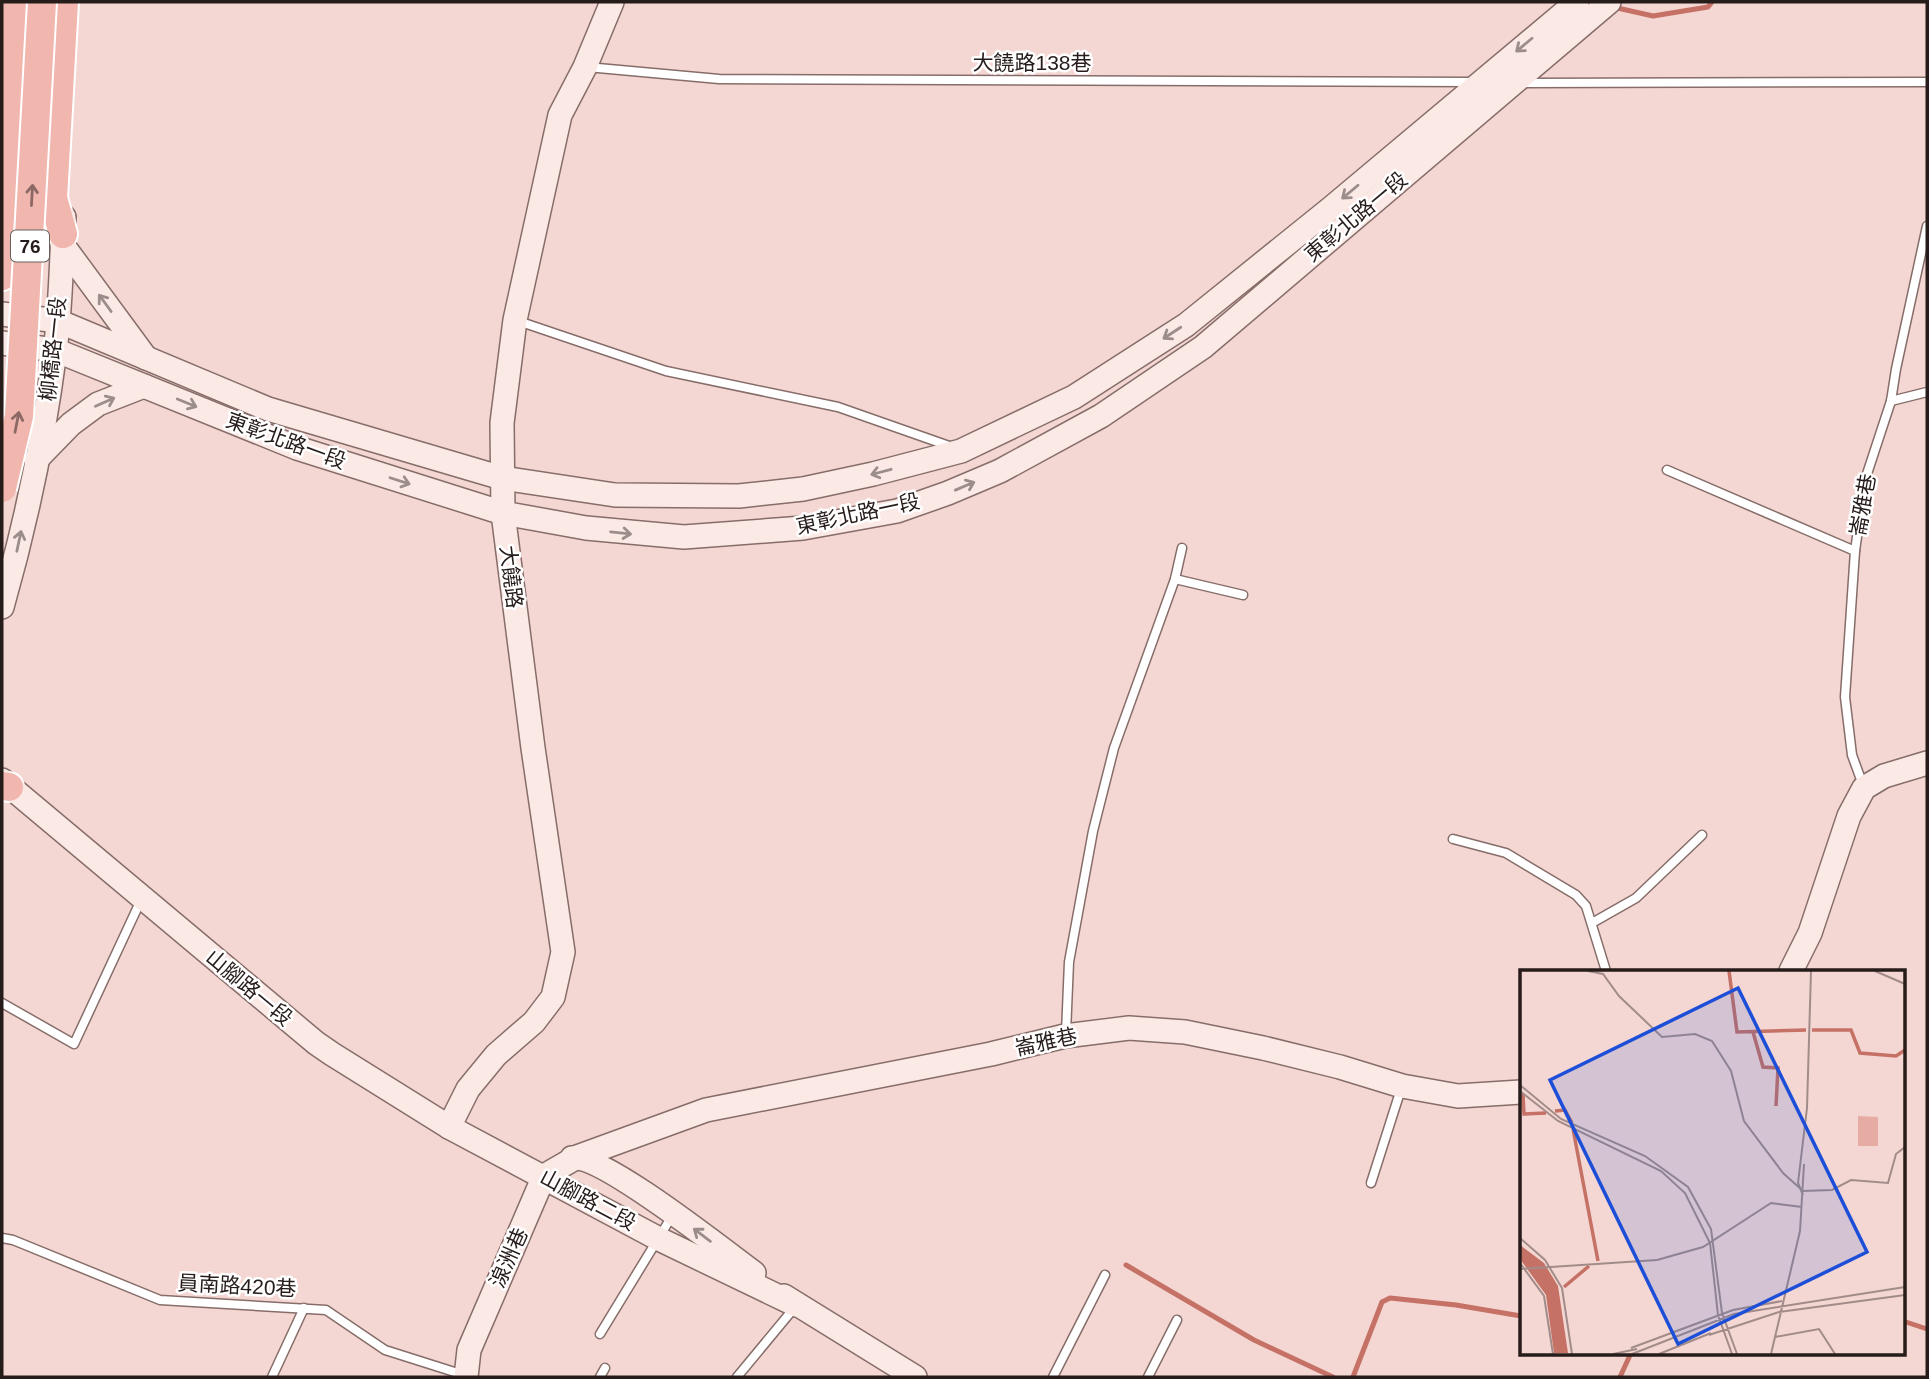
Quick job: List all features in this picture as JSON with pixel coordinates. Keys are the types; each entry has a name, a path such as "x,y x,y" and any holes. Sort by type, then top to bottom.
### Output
{"highway":[{"name":"76","path":"2,276 16,2"},
{"name":"76","path":"2,488 19,416 42,2"},
{"path":"63,239 53,198 64,2"}],"street":[{"name":"柳橋路一段","path":"2,607 45,422 55,350 75,2"},
{"name":"大饒路","path":"449,1127 468,1089 496,1055 534,1022 553,997 564,952 533,748 503,513 502,423 515,320 560,115 585,67 612,2"},
{"name":"東彰北路一段","path":"2,314 58,321 268,409 502,478 615,495 739,496 803,489 961,451 1074,397 1186,325 1330,209 1577,2"},
{"name":"東彰北路一段","path":"2,343 55,350 297,448 503,513 586,528 684,537 803,528 898,511 1000,471 1101,416 1203,347 1609,2"},
{"path":"63,239 146,358"},
{"path":"36,460 71,424 98,404 144,386"},
{"path":"1792,970 1810,933 1849,817 1864,788 1884,776 1927,763"},
{"name":"山腳路一段","path":"4,781 316,1043 449,1127 519,1163"},
{"name":"崙雅巷","path":"577,1157 706,1110 991,1054 1065,1036 1129,1028 1185,1032 1263,1048 1402,1086 1458,1097 1520,1092"},
{"path":"544,1177 577,1157"},
{"name":"山腳路二段","path":"519,1163 577,1157 607,1170 674,1213 796,1305"},
{"name":"山腳路二段","path":"519,1163 659,1239 796,1305 915,1377"},
{"name":"湶洲巷","path":"466,1377 469,1350 544,1177"}],"lane":[{"name":"大饒路138巷","path":"585,67 719,79 1927,82"},
{"name":"崙雅巷","path":"1864,788 1852,755 1844,697 1855,551 1865,480 1891,401 1927,226"},
{"path":"515,320 666,371 838,407 961,451"},
{"path":"1891,401 1927,392"},
{"path":"1667,470 1855,551"},
{"path":"1065,1036 1069,961 1093,831 1114,748 1175,579 1182,548"},
{"path":"1175,579 1243,595"},
{"path":"1592,923 1636,898 1702,835"},
{"path":"1453,839 1506,853 1576,895 1586,906 1606,970"},
{"path":"2,1003 74,1044 142,898"},
{"path":"1371,1183 1402,1086"},
{"path":"600,1334 674,1213"},
{"name":"員南路420巷","path":"2,1238 13,1240 160,1300 326,1310 386,1350 466,1377"},
{"path":"1053,1377 1105,1275"},
{"path":"737,1377 796,1305"},
{"path":"272,1377 304,1308"},
{"path":"1148,1377 1177,1320"},
{"path":"600,1377 605,1368"}],"waterway":[{"path":"1613,7 1653,16 1708,7 1712,2"},
{"path":"1126,1265 1254,1340 1333,1377"},
{"path":"1353,1377 1382,1302 1390,1298 1520,1316"},
{"path":"1904,1321 1927,1329"},
{"path":"1620,1377 1631,1354"}]}
